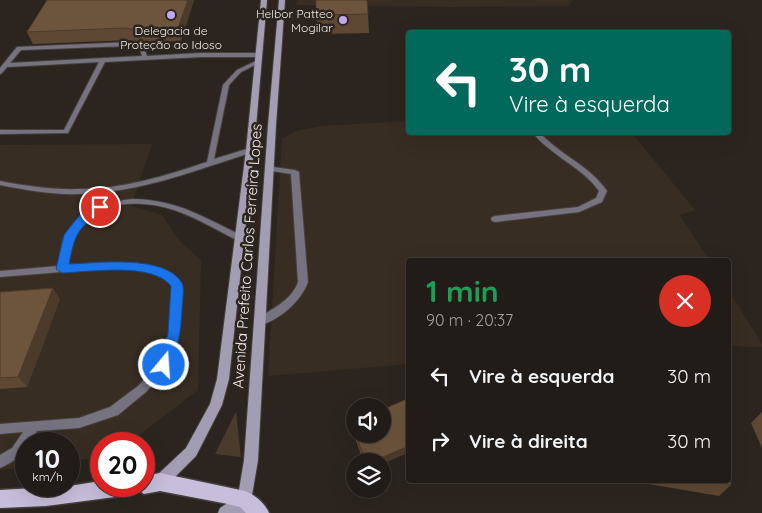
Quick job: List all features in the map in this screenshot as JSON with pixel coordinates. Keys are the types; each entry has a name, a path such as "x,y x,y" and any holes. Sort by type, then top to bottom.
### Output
{"main road":[{"name":"Avenida Prefeito Carlos Ferreira Lopes","path":"155,481 191,452 216,405 224,379 250,150 264,0"},
{"name":"Avenida Prefeito Carlos Ferreira Lopes","path":"244,507 251,460 269,168 282,0"},
{"path":"155,483 223,494 244,507 260,513"},
{"path":"0,499 46,497 90,491"},
{"path":"225,513 244,507"}],"lane":[{"path":"0,72 18,48 130,44 141,46 145,58"},
{"path":"6,65 145,58 259,59"},
{"path":"210,163 226,85 239,71 259,59"},
{"path":"0,132 66,132 103,60"},
{"path":"495,219 579,209 599,200 603,191 597,180 555,150 538,135"},
{"path":"0,183 33,190 62,192 105,191 138,185 250,150"},
{"path":"259,322 293,300 304,282 296,172 269,168"},
{"path":"62,269 68,237 83,219 100,207 132,201 159,203 178,208 240,238"},
{"path":"0,274 118,266 150,269 169,275 177,286 174,334 164,365 142,389 114,411 78,423 0,428"},
{"path":"0,462 16,452 34,426"}],"shaded area":[{"path":"297,0 573,0 568,6 449,7 296,5"},
{"path":"406,121 406,135 634,135 695,210 680,215 708,258 406,258 406,364 268,376 282,139 296,131 321,126"},
{"path":"152,144 131,206 162,215 178,239 201,261 198,390 143,432 90,432 90,458 80,460 80,432 15,432 15,468 0,470 0,145"},
{"path":"731,294 762,344 762,347 731,346"},
{"path":"236,412 241,457 215,454"}],"building":[{"path":"47,0 188,0 178,28 27,32"},
{"path":"316,0 367,0 368,14 316,15"},
{"path":"53,288 18,377 0,378 0,292"},
{"path":"406,399 406,447 391,454 363,453 359,443 391,443 391,406"}],"place":[{"name":"Delegacia de Proteção ao Idoso","path":"171,15"},
{"name":"Helbor Patteo Mogilar","path":"343,20"}],"route":[{"path":"100,207 83,219 68,237 62,269 118,266 150,269 169,275 177,286 174,334 164,365"}]}
